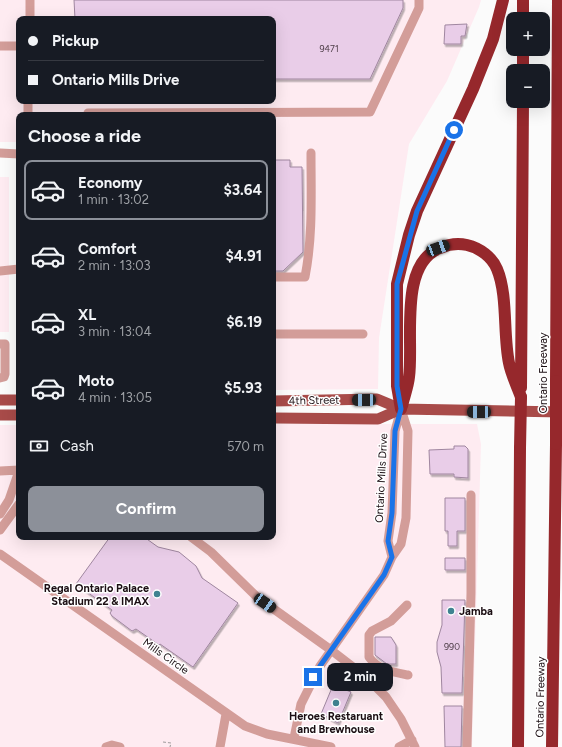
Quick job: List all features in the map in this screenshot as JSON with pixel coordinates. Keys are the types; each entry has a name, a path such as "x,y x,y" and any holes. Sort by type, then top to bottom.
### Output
{"highway":[{"path":"401,409 397,386 397,284 409,235 417,211 473,89 493,39 503,0"},
{"path":"523,0 523,12"},
{"name":"Ontario Freeway","path":"552,747 556,444 558,0"},
{"name":"Ontario Freeway","path":"518,747 521,397 518,379 523,108"},
{"path":"401,409 410,377 411,296 416,276 422,263 430,253 447,245 462,244 480,250 490,258 497,268 502,292 509,363 518,379"},
{"path":"555,501 562,462"}],"main road":[{"path":"0,400 16,400"},
{"name":"4th Street","path":"276,401 377,400 401,409 562,412"},
{"name":"4th Street","path":"276,418 378,419 401,409"},
{"path":"0,415 16,415"}],"street":[{"path":"30,0 30,16"},
{"path":"276,112 370,112 419,8 419,0"},
{"path":"0,46 16,46"},
{"path":"0,153 16,154"},
{"path":"276,277 304,277 309,256 312,216 310,153"},
{"path":"0,271 16,269"},
{"path":"276,334 364,334"},
{"path":"0,344 5,344 5,374 4,377 0,378"},
{"path":"294,738 297,718 307,689 320,666 384,575 392,557 402,544 406,518 408,431 401,409"},
{"name":"Ontario Mills Drive","path":"392,557 388,541 393,506 395,431 401,409"},
{"path":"0,471 16,471"},
{"path":"0,514 9,500 16,480"},
{"path":"467,747 471,593 471,496"},
{"path":"0,530 16,508"},
{"path":"195,540 211,552 257,597 366,677 386,697 401,719 414,744 399,747"},
{"name":"Mills Circle","path":"0,554 244,726 268,734 294,738 331,747"},
{"path":"407,605 391,621 372,631 369,635 368,657 376,666 382,669 408,675"},
{"path":"220,747 226,714"},
{"path":"106,747 112,745 120,747"}],"path":[{"path":"163,742 171,743 170,747"}],"shaded area":[{"path":"0,0 481,0 447,81 409,144 379,338 378,389 276,390 276,112 16,112 16,142 0,142"},
{"path":"0,177 9,177 9,332 0,332"},
{"path":"276,424 477,424 481,444 472,747 0,747 0,425 16,425 16,540 276,540"}],"building":[{"path":"74,0 403,0 403,8 370,79 276,79 276,16 75,16"},
{"path":"467,24 465,36 461,36 461,44 444,44 445,25"},
{"path":"276,160 290,160 290,167 302,167 303,252 283,271 276,271"},
{"path":"454,446 465,446 468,449 468,478 454,477 454,474 430,474 429,450 454,449"},
{"path":"445,498 465,498 465,531 457,531 457,546 448,546 448,531 445,531"},
{"name":"Regal Ontario Palace Stadium 22 & IMAX","path":"108,540 148,540 158,547 179,552 196,566 202,578 238,603 193,667 136,629 132,631 112,616 110,613 112,610 76,584"},
{"path":"445,558 465,558 465,570 445,570"},
{"path":"442,600 465,600 462,693 442,693 441,667 437,652 437,642 442,625"},
{"path":"375,637 391,637 396,645 396,664 387,664 375,655"},
{"name":"Heroes Restaruant and Brewhouse","path":"336,681 338,687 351,692 338,723 321,714 331,690 329,684"},
{"path":"444,706 462,706 461,747 445,747"}],"place":[{"name":"Regal Ontario Palace Stadium 22 & IMAX","path":"157,594"},
{"name":"Jamba","path":"451,611"},
{"name":"Heroes Restaruant and Brewhouse","path":"336,703"}],"route":[{"path":"313,677 384,575 392,557 388,541 394,485 395,431 401,409 397,386 397,284 409,235 417,211 454,130"}]}
